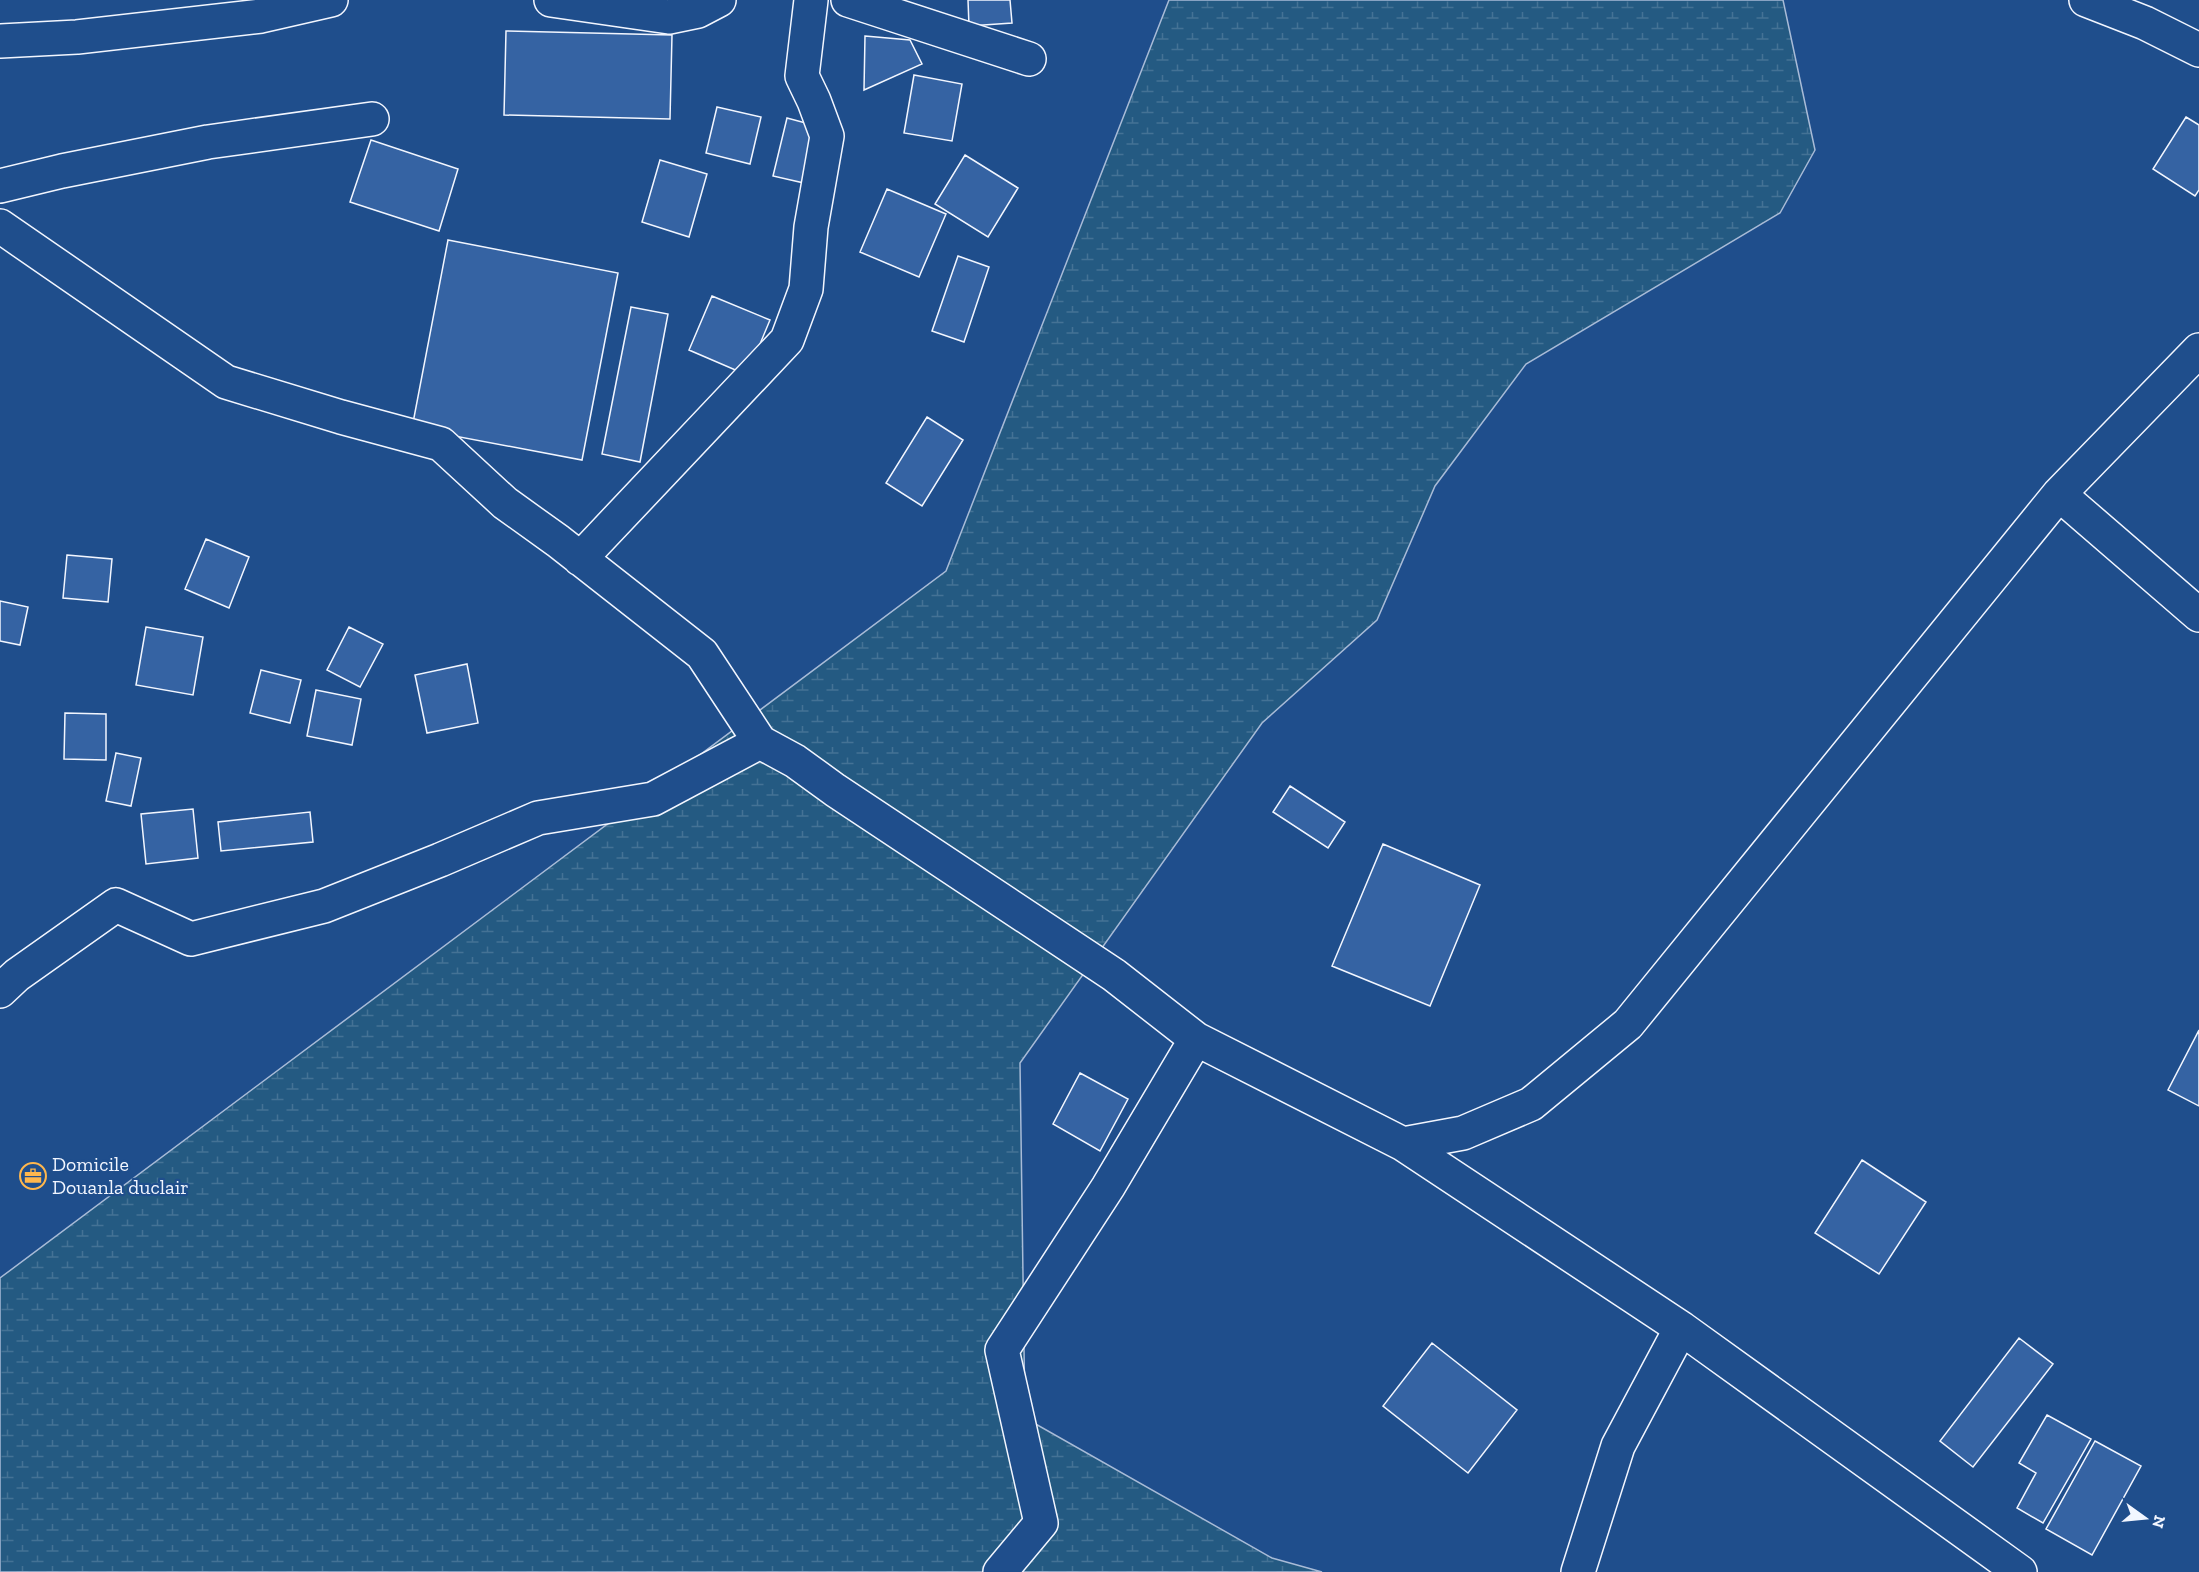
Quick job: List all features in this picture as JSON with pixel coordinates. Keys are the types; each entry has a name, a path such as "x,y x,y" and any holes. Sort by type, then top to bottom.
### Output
{"street":[{"path":"0,41 78,37 261,16 331,0"},
{"path":"551,0 669,17 698,11 719,0"},
{"path":"580,559 787,340 806,289 811,227 827,136 802,76 812,0"},
{"path":"848,0 1029,59"},
{"path":"2086,0 2145,23 2199,50"},
{"path":"0,186 62,171 208,142 372,119"},
{"path":"0,226 226,382 340,417 441,444 505,503 702,654 760,742 795,761 1114,975 1196,1039 1403,1144 1681,1328 2019,1572"},
{"path":"1403,1144 1463,1133 1531,1104 1628,1024 2059,494 2199,350"},
{"path":"2059,494 2199,615"},
{"path":"0,991 17,975 116,904 191,939 324,906 538,818 653,799 760,742"},
{"path":"1000,1572 1041,1523 1002,1350 1108,1187 1196,1039"},
{"path":"1578,1572 1618,1446 1681,1328"}],"green space":[{"path":"1169,0 1783,0 1815,150 1780,213 1526,364 1435,486 1377,620 1262,723 1020,1063 1025,1418 1272,1558 1322,1572 0,1572 0,1278 946,571"}],"building":[{"path":"968,0 1010,0 1012,23 969,26"},
{"path":"506,31 672,35 670,119 504,115"},
{"path":"865,36 910,40 922,64 864,90"},
{"path":"914,75 962,84 952,141 904,133"},
{"path":"717,107 761,117 750,164 706,153"},
{"path":"2186,117 2199,125 2199,190 2195,196 2153,169"},
{"path":"787,118 817,126 804,183 773,176"},
{"path":"371,140 458,169 439,231 350,202"},
{"path":"965,155 1018,188 988,237 935,204"},
{"path":"660,160 707,174 689,237 642,222"},
{"path":"887,189 946,214 919,277 860,252"},
{"path":"448,240 618,273 582,460 412,428"},
{"path":"958,256 989,267 964,342 932,331"},
{"path":"712,296 770,320 747,375 689,350"},
{"path":"631,307 668,314 640,462 602,454"},
{"path":"927,417 963,440 922,506 886,483"},
{"path":"206,539 249,557 229,608 185,589"},
{"path":"67,555 112,559 108,602 63,598"},
{"path":"0,601 28,607 20,645 0,641"},
{"path":"146,627 203,637 193,695 136,685"},
{"path":"349,627 383,644 360,687 327,670"},
{"path":"467,664 478,723 427,733 415,675"},
{"path":"261,670 301,680 290,723 250,713"},
{"path":"316,690 361,699 352,745 307,736"},
{"path":"65,713 106,714 106,760 64,759"},
{"path":"116,753 141,758 131,806 106,801"},
{"path":"1290,786 1345,822 1328,848 1273,812"},
{"path":"193,809 198,858 146,864 141,814"},
{"path":"310,812 313,842 221,851 218,822"},
{"path":"1383,844 1480,885 1430,1006 1332,966"},
{"path":"2199,1030 2199,1106 2168,1090"},
{"path":"1080,1073 1128,1099 1100,1151 1053,1124"},
{"path":"1862,1160 1926,1202 1879,1274 1815,1233"},
{"path":"2019,1338 2053,1364 1973,1467 1940,1441"},
{"path":"1432,1343 1517,1410 1468,1473 1383,1406"},
{"path":"2047,1415 2091,1439 2043,1523 2017,1508 2036,1473 2019,1463"},
{"path":"2095,1441 2141,1466 2092,1555 2046,1529"}],"place":[{"name":"Domicile Douanla duclair","path":"33,1176"}]}
